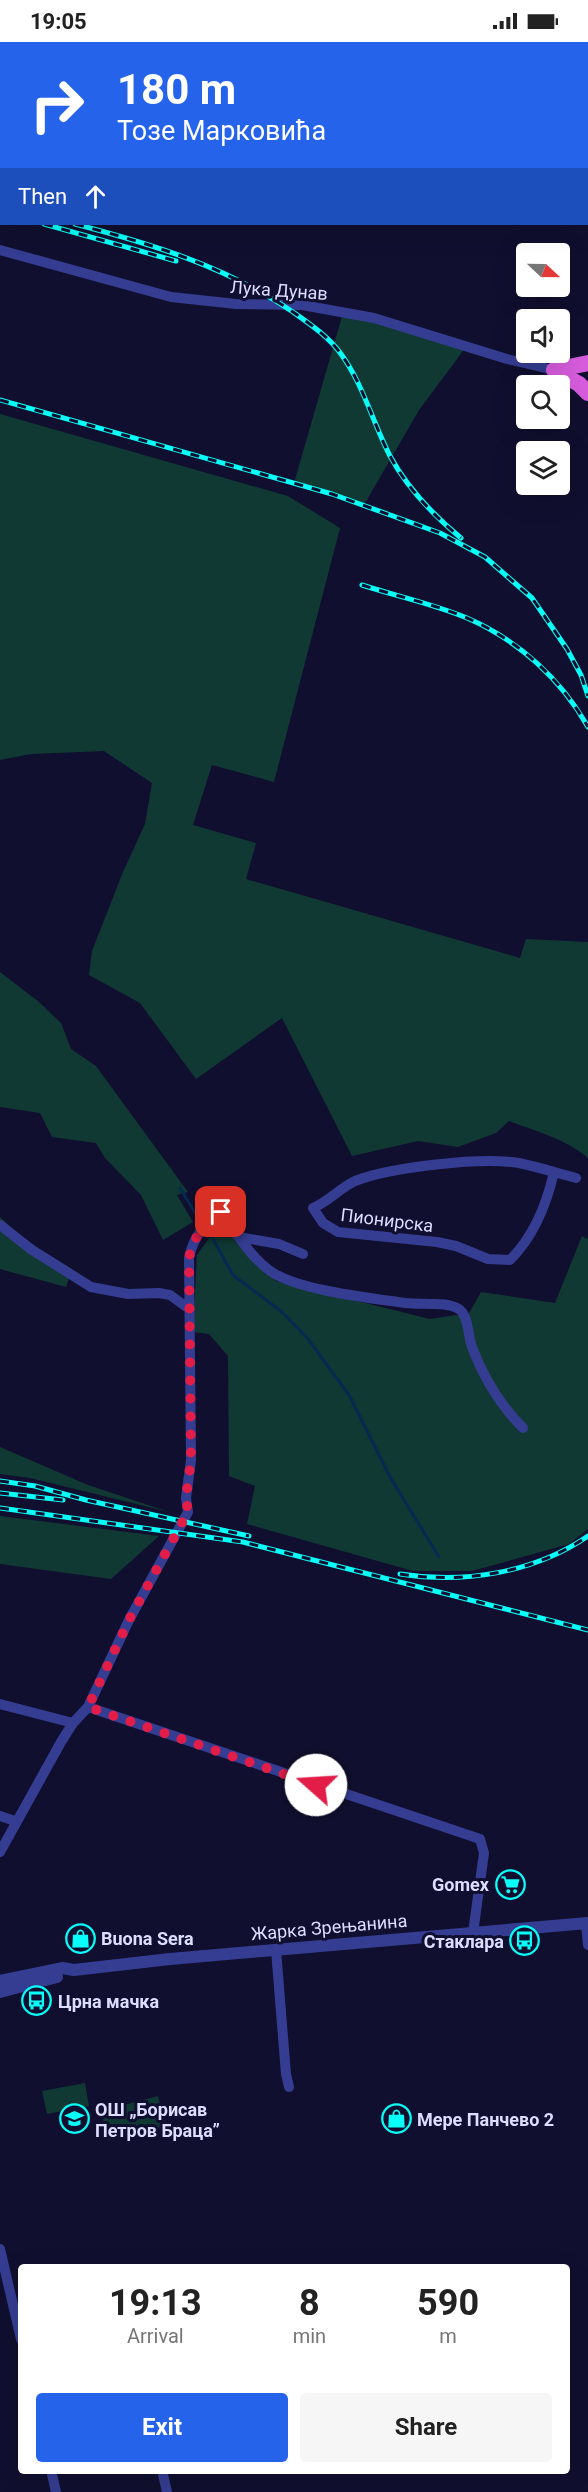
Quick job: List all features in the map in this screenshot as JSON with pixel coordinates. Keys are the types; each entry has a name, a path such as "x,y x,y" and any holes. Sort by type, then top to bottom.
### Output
{"highway":[{"path":"554,370 588,363"},
{"path":"554,370 588,376"},
{"path":"554,370 588,393"}],"street":[{"name":"Лука Дунав","path":"0,250 171,297 236,304 302,305 374,318 507,359 554,370"},
{"name":"Пионирска","path":"554,1172 548,1197 541,1213 517,1253 510,1260 488,1259 456,1246 438,1242 338,1232 323,1223 313,1208 354,1182 400,1169 473,1162 517,1163 554,1172 576,1178"},
{"path":"0,1852 15,1821 73,1723 88,1707 129,1620 188,1512 186,1498 191,1460 189,1258 195,1237 209,1221 221,1212 238,1237 265,1266 290,1280 406,1303 453,1307 461,1310 473,1349 504,1408 523,1428"},
{"path":"0,1225 32,1250 91,1287 128,1294 170,1295 188,1308"},
{"path":"238,1237 279,1244 303,1254"},
{"path":"0,1704 73,1723"},
{"path":"88,1707 480,1839 483,1853 473,1933"},
{"path":"0,1816 15,1821"},
{"path":"587,1924 588,1945"},
{"name":"Жарка Зрењанина","path":"0,1981 62,1968 74,1970 276,1950 587,1924"},
{"path":"276,1950 289,2087"},
{"name":"Жарка Зрењанина","path":"0,1992 64,1976 74,1970"},
{"path":"0,2249 4,2284 18,2329"},
{"path":"52,2474 56,2492"},
{"path":"163,2474 167,2492"}],"green space":[{"path":"343,313 466,347 419,410 364,505 294,483"},
{"path":"0,414 288,496 340,528 274,782 212,765 193,825 256,843 246,879 520,958 526,939 588,942 588,1158 560,1141 509,1121 496,1133 458,1147 418,1141 352,1156 282,1018 196,1079 140,1003 89,975 92,951 123,872 145,824 152,783 104,751 31,754 0,760"},
{"path":"0,972 39,1002 61,1023 71,1049 96,1066 188,1192 177,1195 193,1222 163,1240 141,1195 105,1158 96,1143 52,1137 40,1113 0,1107"},
{"path":"0,1217 26,1241 72,1269 66,1287 0,1269"},
{"path":"221,1221 276,1281 430,1319 469,1313 481,1292 555,1303 582,1236 588,1239 588,1529 569,1544 472,1571 413,1571 247,1524 255,1486 229,1476 228,1356 209,1334 193,1332 197,1255"},
{"path":"0,1447 88,1485 169,1512 30,1478 0,1474"},
{"path":"0,1516 159,1536 111,1579 0,1564"},
{"path":"85,2083 89,2106 47,2114 42,2091"},
{"path":"158,2096 165,2126 108,2140 101,2111"}],"waterway":[{"path":"180,1188 197,1216"},
{"path":"209,1232 233,1275 282,1312 308,1339 349,1395 390,1477 439,1557"}],"railway":[{"path":"48,225 176,261"},
{"path":"79,225 160,249 215,270 268,296 319,331 331,342 349,366 390,456 405,480 431,511 461,538"},
{"path":"0,400 332,494 440,533 485,557 532,598 567,649 581,675 588,696"},
{"path":"362,585 454,613 504,638 551,677 577,709 588,727"},
{"path":"0,1481 35,1486 86,1500 249,1536"},
{"path":"0,1493 63,1500"},
{"path":"0,1508 243,1542 588,1630"},
{"path":"400,1574 449,1577 498,1573 545,1559 588,1536"}],"place":[{"name":"Gomex","path":"510,1884"},
{"name":"Buona Sera","path":"80,1938"},
{"name":"Стаклара","path":"525,1941"},
{"name":"Црна мачка","path":"37,2001"},
{"name":"ОШ „Борисав Петров Браца”","path":"74,2119"},
{"name":"Мере Панчево 2","path":"396,2119"}],"route":[{"path":"221,1212 209,1221 195,1237 189,1258 191,1460 186,1498 188,1512 129,1620 88,1707 316,1785"}]}
